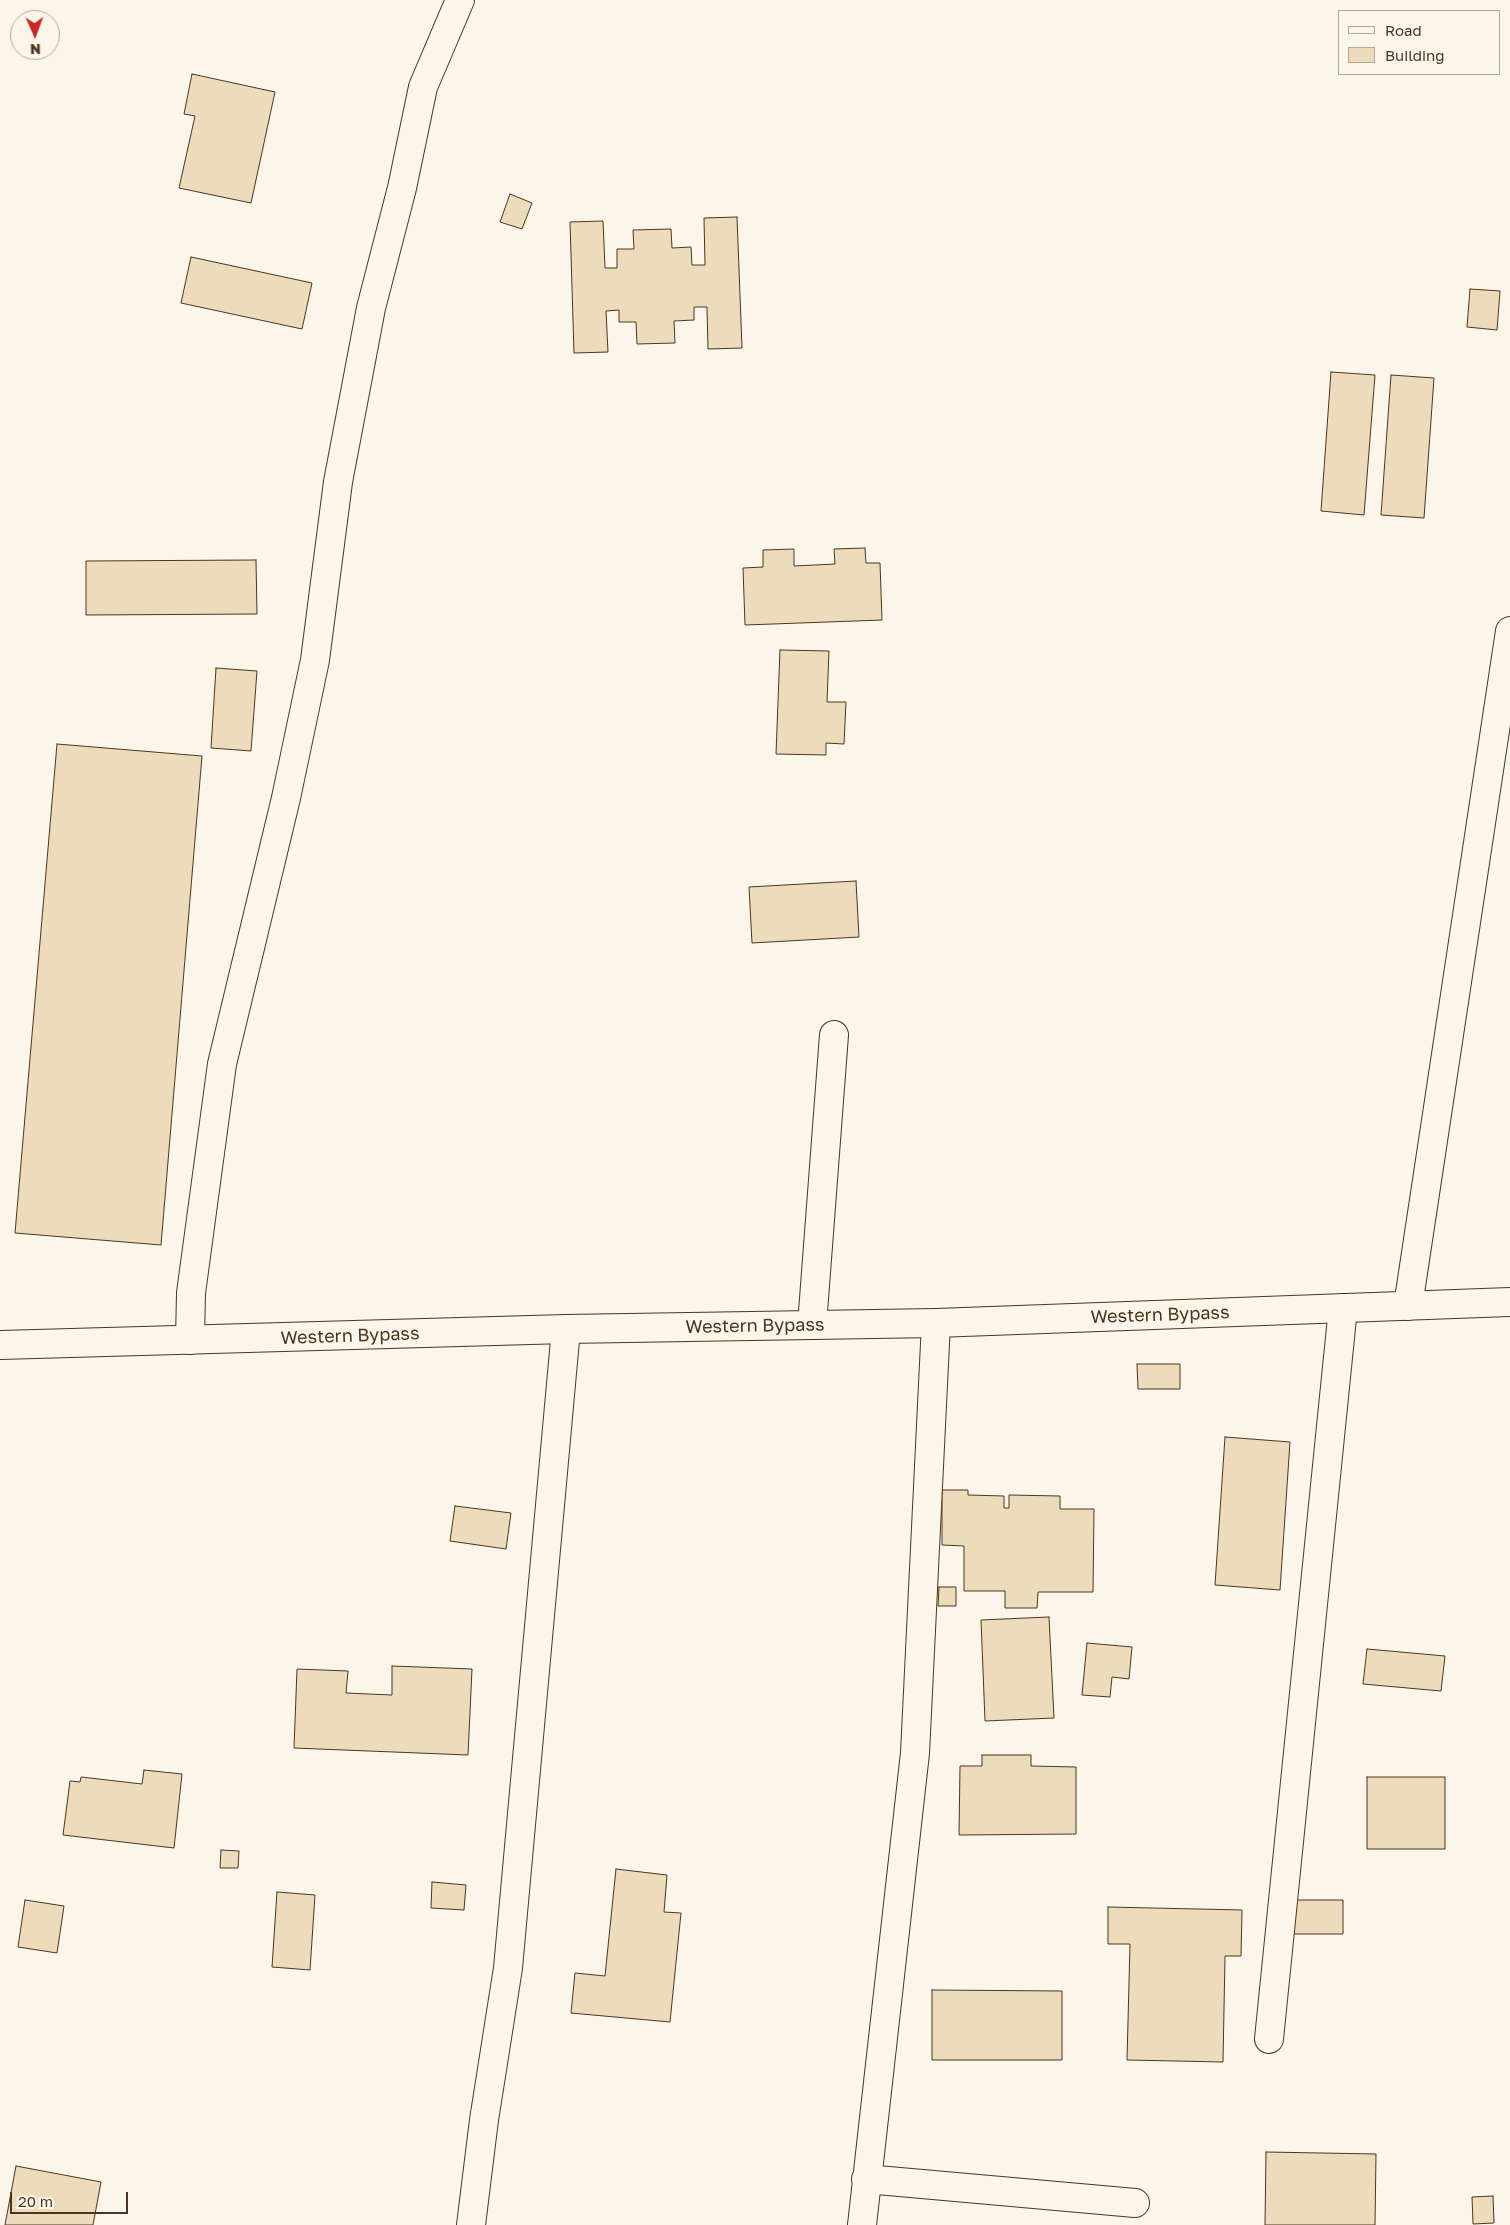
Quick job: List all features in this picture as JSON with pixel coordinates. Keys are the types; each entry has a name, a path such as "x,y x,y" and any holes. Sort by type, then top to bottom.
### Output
{"street":[{"path":"190,1340 191,1293 222,1064 286,798 316,660 338,482 371,308 402,188 423,87 460,0"},
{"path":"1408,1306 1510,630"},
{"path":"812,1325 834,1035"},
{"name":"Western Bypass","path":"0,1345 566,1329 936,1323 1510,1302"},
{"path":"1269,2039 1343,1308"},
{"path":"862,2225 915,1753 936,1323"},
{"path":"471,2225 484,2120 508,1968 566,1329"},
{"path":"866,2179 1135,2203"}],"building":[{"path":"192,74 275,92 251,203 179,188 195,116 184,114"},
{"path":"510,194 532,203 522,229 500,222"},
{"path":"737,217 742,348 708,349 707,307 694,307 694,320 674,321 675,343 637,344 636,322 619,322 619,310 606,311 608,352 574,353 570,222 603,221 605,268 617,268 617,249 634,249 633,230 671,229 672,248 691,247 692,265 705,265 704,218"},
{"path":"191,257 312,283 302,329 181,303"},
{"path":"1470,289 1500,291 1497,330 1467,327"},
{"path":"1331,372 1375,375 1364,515 1321,511"},
{"path":"1391,375 1434,378 1424,518 1381,515"},
{"path":"865,548 866,563 880,563 882,620 745,625 743,568 763,567 763,550 794,549 794,566 835,564 834,549"},
{"path":"256,560 257,614 86,615 86,561"},
{"path":"780,650 829,651 827,702 846,702 844,744 826,743 826,755 776,754"},
{"path":"216,668 257,671 251,751 211,748"},
{"path":"57,744 202,756 161,1245 15,1233"},
{"path":"856,881 859,937 752,943 749,887"},
{"path":"1137,1364 1180,1364 1180,1389 1138,1389"},
{"path":"1225,1437 1290,1442 1280,1590 1215,1585"},
{"path":"942,1490 968,1490 968,1495 1004,1496 1004,1508 1009,1508 1009,1495 1060,1496 1060,1509 1094,1509 1093,1592 1038,1592 1037,1608 1005,1608 1005,1591 964,1591 964,1546 942,1545"},
{"path":"455,1506 511,1513 506,1549 450,1541"},
{"path":"939,1587 956,1587 956,1606 938,1606"},
{"path":"1049,1617 1054,1718 985,1721 981,1620"},
{"path":"1087,1643 1132,1647 1129,1679 1112,1677 1110,1697 1082,1695"},
{"path":"1367,1649 1445,1656 1441,1691 1363,1684"},
{"path":"392,1666 472,1669 468,1755 294,1748 297,1669 348,1671 346,1693 392,1695"},
{"path":"982,1755 1031,1755 1031,1766 1076,1767 1076,1834 959,1835 960,1766 982,1766"},
{"path":"144,1770 182,1774 174,1848 63,1835 70,1781 80,1782 81,1777 142,1784"},
{"path":"1367,1777 1445,1777 1445,1849 1367,1849"},
{"path":"221,1850 239,1851 238,1868 220,1868"},
{"path":"616,1869 667,1875 664,1912 681,1913 670,2022 571,2013 575,1973 605,1976"},
{"path":"432,1882 466,1885 464,1910 431,1908"},
{"path":"277,1892 315,1895 310,1970 272,1967"},
{"path":"25,1900 64,1906 57,1953 18,1947"},
{"path":"1289,1900 1343,1900 1343,1934 1288,1934"},
{"path":"1108,1907 1242,1910 1241,1956 1225,1956 1223,2062 1127,2060 1130,1944 1108,1944"},
{"path":"932,1990 1062,1991 1062,2060 932,2060"},
{"path":"1266,2152 1376,2154 1375,2225 1265,2225"},
{"path":"16,2166 101,2182 93,2225 5,2225"},
{"path":"1493,2196 1494,2223 1473,2224 1472,2197"}]}
